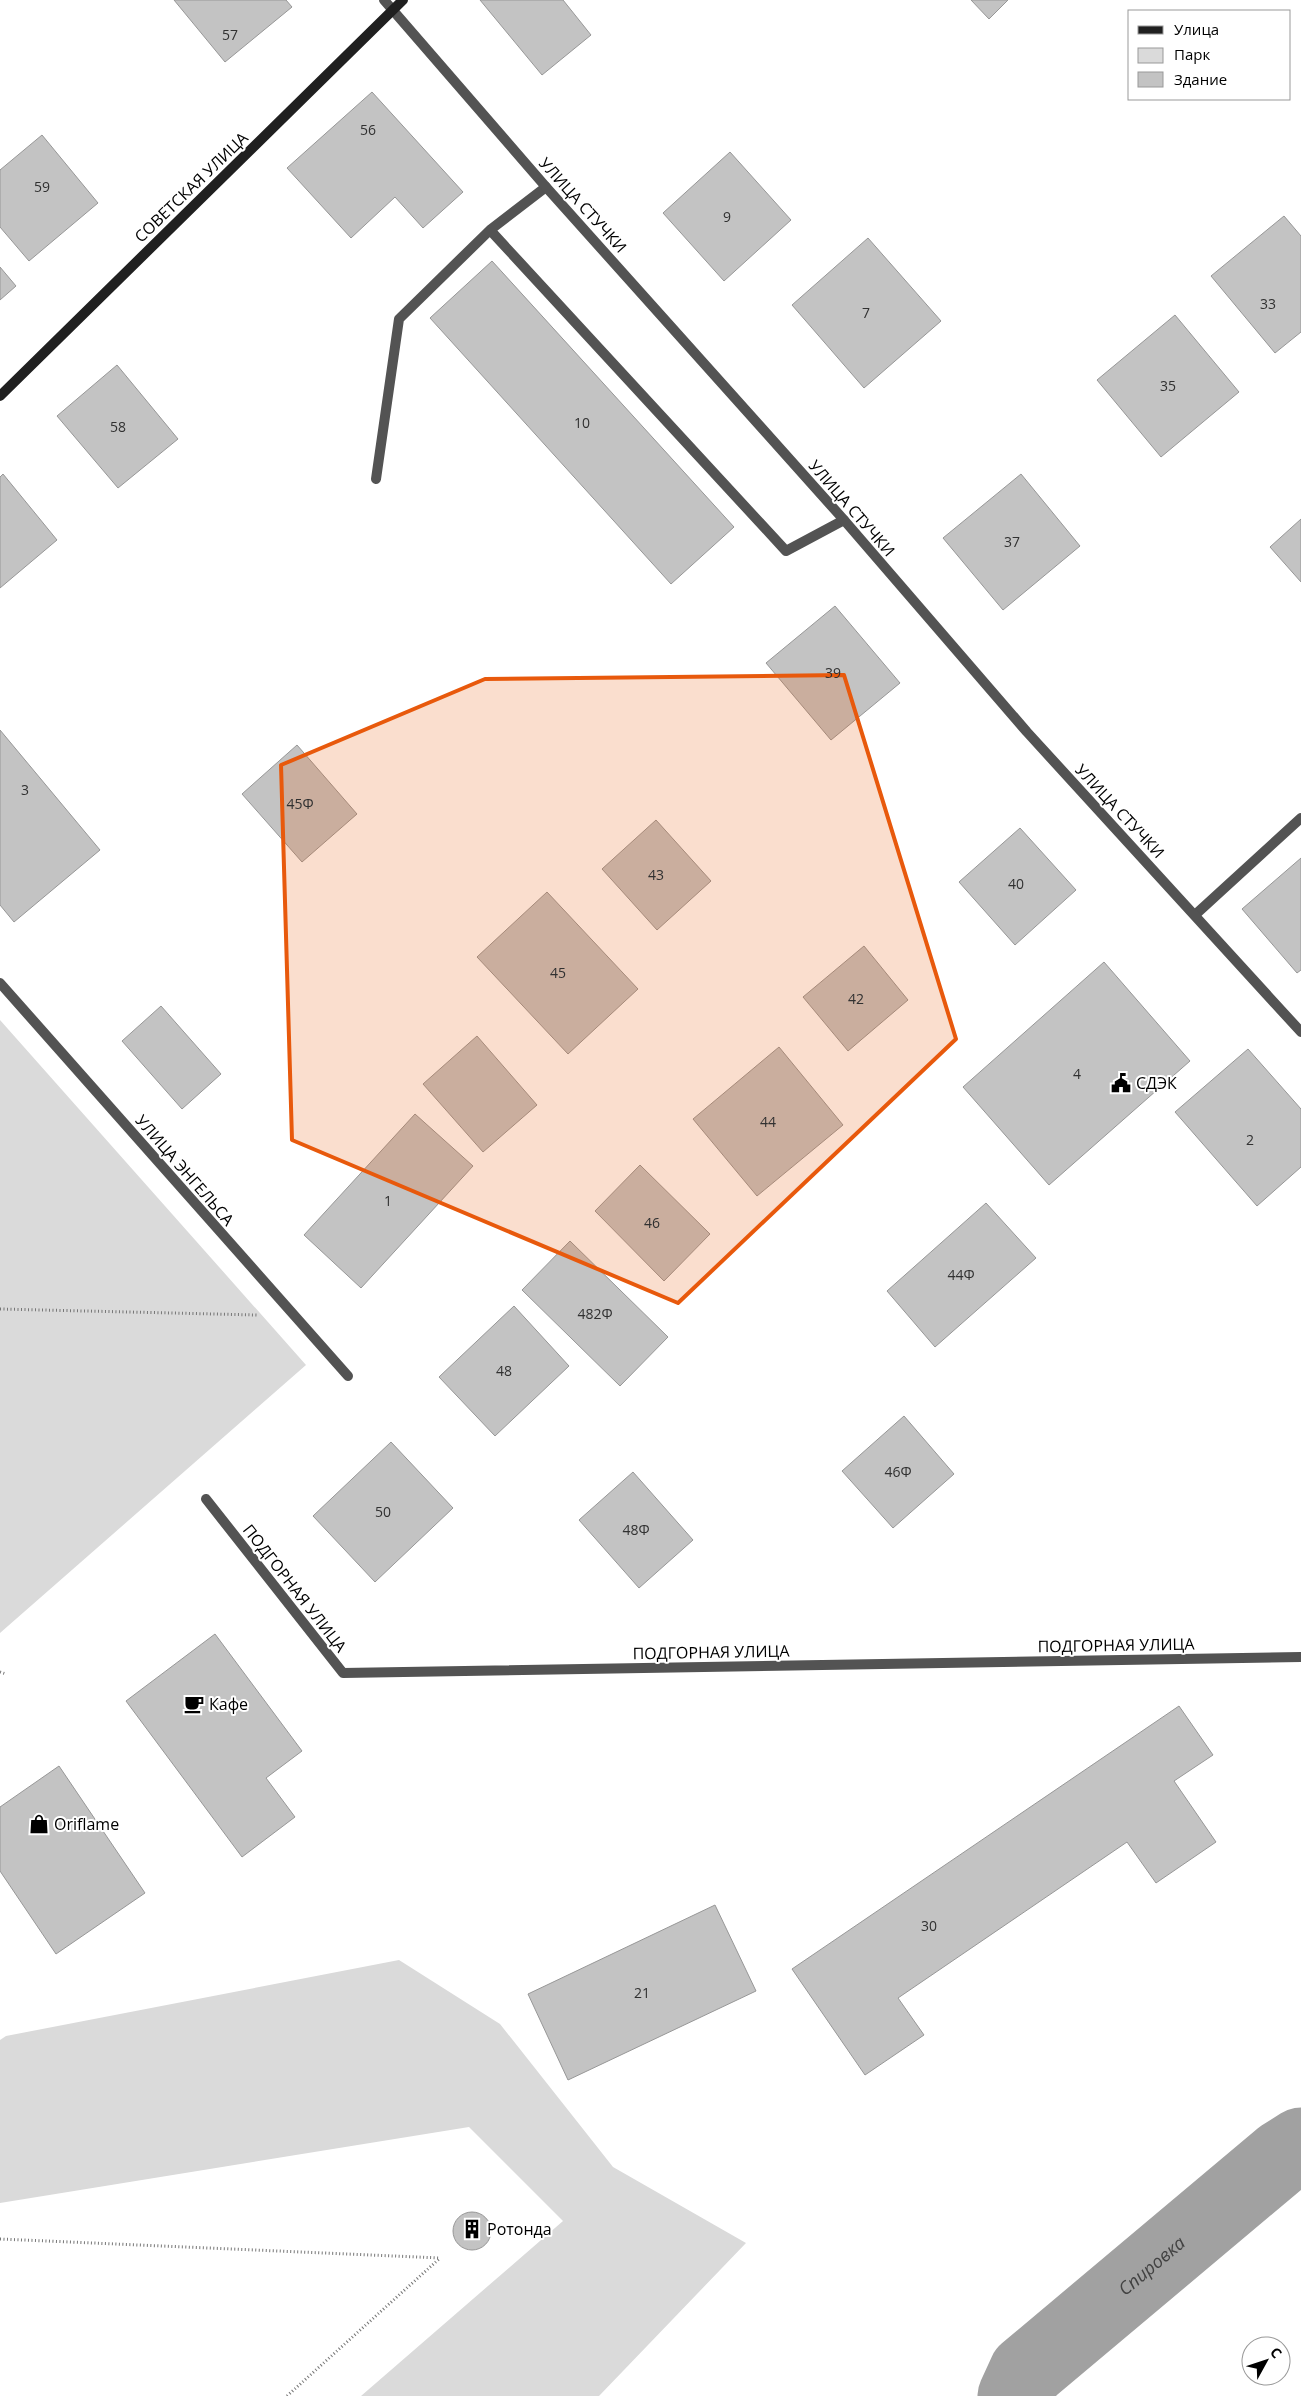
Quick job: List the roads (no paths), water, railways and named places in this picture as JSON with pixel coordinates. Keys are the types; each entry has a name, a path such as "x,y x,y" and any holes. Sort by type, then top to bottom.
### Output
{"main road":[{"name":"СОВЕТСКАЯ УЛИЦА","path":"0,396 403,0"}],"street":[{"name":"УЛИЦА СТУЧКИ","path":"384,0 546,187 844,520 1027,732 1196,914 1301,1032"},
{"path":"376,478 399,319 490,230 546,187"},
{"path":"490,230 786,552 844,520"},
{"path":"1196,914 1301,818"},
{"name":"УЛИЦА ЭНГЕЛЬСА","path":"0,983 348,1376"},
{"name":"ПОДГОРНАЯ УЛИЦА","path":"206,1499 343,1673 1301,1657"}],"waterway":[{"name":"Спировка","path":"1015,2396 1026,2372 1282,2157 1301,2145"}],"place":[{"name":"СДЭК","path":"1121,1083"},
{"name":"Кафе","path":"194,1704"},
{"name":"Oriflame","path":"39,1824"},
{"name":"Ротонда","path":"472,2229"}]}
